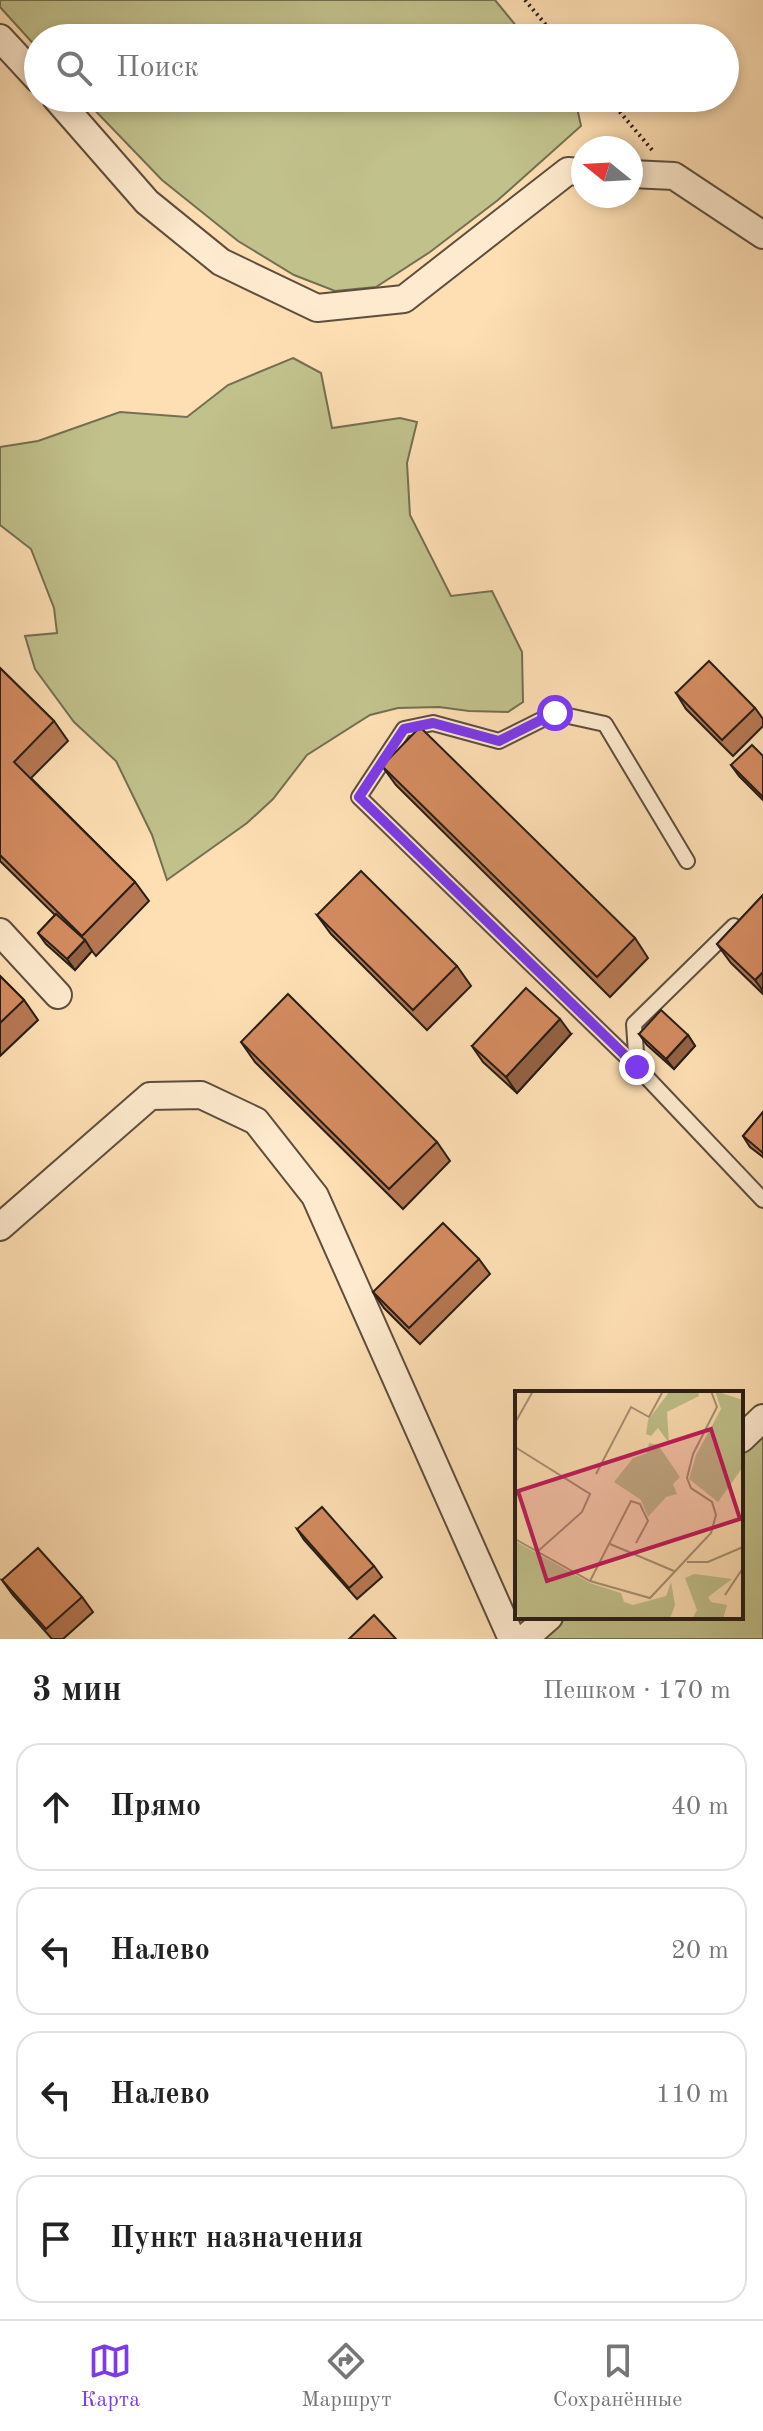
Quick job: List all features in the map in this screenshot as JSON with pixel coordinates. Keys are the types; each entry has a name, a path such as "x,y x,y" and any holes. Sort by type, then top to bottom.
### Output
{"street":[{"path":"0,38 24,64"},
{"path":"68,112 147,202 221,262 317,308 404,299 571,171"},
{"path":"643,175 674,176 763,235"},
{"path":"0,932 58,995"},
{"path":"0,1227 150,1096 201,1095 256,1121 315,1196 512,1639"},
{"path":"743,1437 763,1418"},
{"path":"524,1639 547,1619"}],"lane":[{"path":"687,861 605,724 555,713 499,741 433,723 404,729 359,797 637,1067 763,1200"},
{"path":"637,1067 634,1024 742,919"}],"path":[{"path":"525,0 545,24"},
{"path":"620,112 674,176"}],"green space":[{"path":"0,0 495,0 515,24 24,24 24,34 0,7"},
{"path":"96,112 578,112 581,126 498,200 430,252 376,287 335,291 294,275 238,241 162,180"},
{"path":"293,358 321,373 332,428 400,418 417,422 407,463 410,515 451,596 492,591 522,652 523,702 508,712 439,707 398,708 370,715 307,755 273,799 247,823 167,880 152,835 116,761 74,722 35,669 25,636 57,633 54,608 31,549 0,525 0,447 38,441 120,412 187,417 228,385"},
{"path":"763,1432 763,1639 542,1639 564,1619 743,1619 743,1452"}],"building":[{"path":"709,661 755,708 722,740 676,693"},
{"path":"0,668 54,721 14,762 135,882 82,936 0,855"},
{"path":"420,727 635,938 597,977 382,766"},
{"path":"752,745 763,756 763,797 731,765"},
{"path":"361,871 457,966 413,1010 317,915"},
{"path":"763,895 763,972 755,980 717,944"},
{"path":"56,914 85,940 67,959 38,933"},
{"path":"0,976 24,1000 0,1023"},
{"path":"526,988 560,1019 506,1077 472,1046"},
{"path":"288,994 437,1142 389,1189 241,1042"},
{"path":"661,1010 688,1035 666,1059 639,1034"},
{"path":"763,1112 763,1153 743,1136"},
{"path":"443,1223 479,1259 409,1328 373,1292"},
{"path":"322,1507 374,1566 349,1588 297,1529"},
{"path":"38,1548 82,1597 46,1629 2,1580"},
{"path":"374,1615 396,1639 349,1639"}],"route":[{"path":"555,713 499,741 433,723 404,729 359,797 637,1067"}]}
